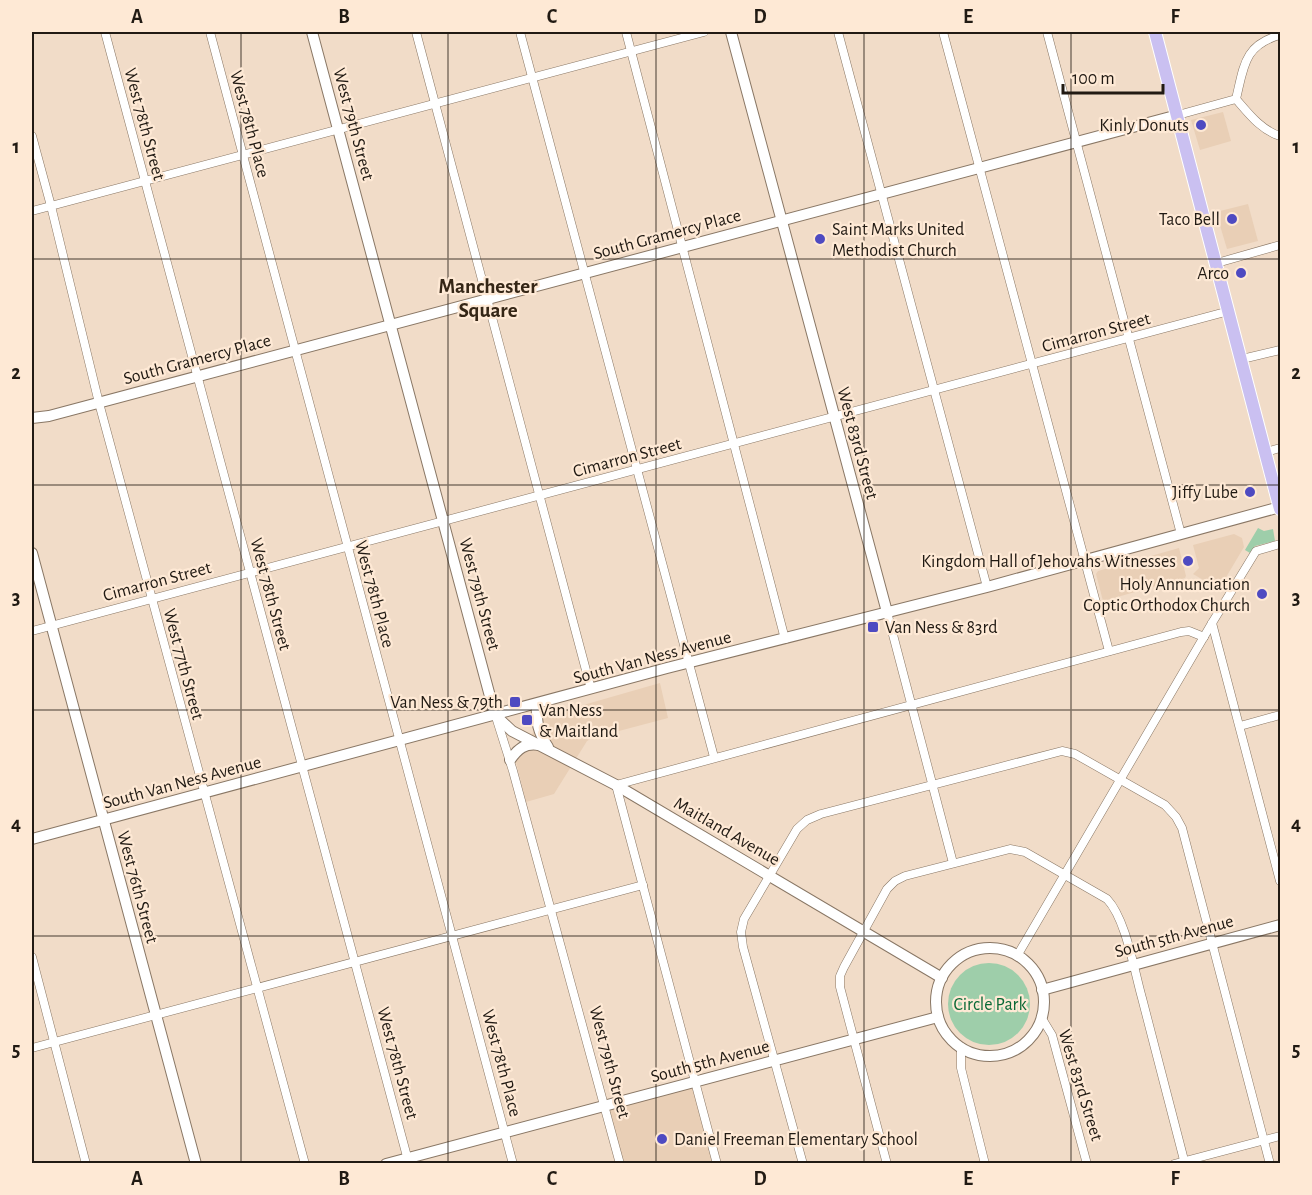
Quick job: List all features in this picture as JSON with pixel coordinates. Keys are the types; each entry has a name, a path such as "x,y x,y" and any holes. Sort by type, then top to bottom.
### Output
{"main road":[{"path":"1155,32 1281,514"}],"street":[{"name":"West 78th Street","path":"105,32 408,1161"},
{"name":"West 78th Place","path":"210,32 513,1164"},
{"name":"West 79th Street","path":"312,32 495,715 510,760 620,1164"},
{"path":"416,32 591,689"},
{"path":"520,32 714,757"},
{"path":"626,32 785,639"},
{"path":"32,211 704,32"},
{"name":"West 83rd Street","path":"732,32 953,863"},
{"path":"838,32 987,587"},
{"path":"943,32 1109,651"},
{"path":"1047,32 1181,534"},
{"path":"1281,35 1267,39 1254,47 1245,64 1236,99 1257,123 1281,136"},
{"name":"South Gramercy Place","path":"32,424 49,416 1236,99"},
{"name":"West 77th Street","path":"32,136 151,599 305,1164"},
{"path":"1217,263 1281,245"},
{"name":"Cimarron Street","path":"32,631 1229,311"},
{"path":"1242,360 1281,350"},
{"name":"South Gramercy Place","path":"32,417 49,416"},
{"path":"1266,452 1281,448"},
{"name":"South Van Ness Avenue","path":"32,839 689,663 987,587 1280,507"},
{"path":"1017,956 1256,551 1281,544"},
{"name":"West 76th Street","path":"32,553 196,1163"},
{"path":"1212,623 1281,881"},
{"path":"717,1164 616,785 1181,632 1189,631 1204,637"},
{"path":"537,704 539,732 547,748"},
{"name":"Maitland Avenue","path":"495,715 512,731 616,785 942,978"},
{"path":"1240,726 1281,715"},
{"path":"510,760 524,746 533,744 547,748"},
{"path":"803,1164 743,947 741,932 744,919 797,829 814,816 1062,751 1075,754 1121,778 1165,806 1176,817 1182,828 1270,1164"},
{"path":"888,1164 853,1040 840,987 840,976 863,930 887,889 895,881 905,876 1002,850 1018,849 1107,899 1119,915 1185,1162"},
{"path":"32,1048 643,885"},
{"name":"South 5th Avenue","path":"1042,990 1281,925"},
{"path":"996,949 1017,956 1028,964 1036,975 1042,990 1041,1017 1029,1039 1009,1053 984,1056 961,1047 943,1029 938,1017 936,997 942,978 955,960 975,950 996,949"},
{"path":"32,957 86,1164"},
{"name":"South 5th Avenue","path":"386,1164 408,1161 504,1132 938,1017"},
{"name":"West 83rd Street","path":"1041,1017 1052,1035 1087,1164"},
{"path":"961,1047 961,1068 985,1164"},
{"path":"1174,1164 1281,1136"}],"shaded area":[{"path":"1223,112 1231,141 1200,150 1191,120"},
{"path":"1248,204 1258,241 1227,249 1216,212"},
{"path":"1234,534 1242,538 1244,547 1219,589 1193,574 1199,568 1193,545"},
{"path":"1179,548 1185,578 1103,601 1096,574 1098,571"},
{"path":"660,683 668,718 619,731 598,729 587,741 554,794 526,802 515,758 545,716"},
{"name":"Daniel Freeman Elementary School","path":"695,1081 717,1163 620,1163 605,1106"}],"green space":[{"path":"1258,528 1264,531 1273,529 1275,541 1255,546 1250,553 1245,550"},
{"name":"Circle Park","path":"989,963 1005,967 1018,975 1026,988 1030,1004 1026,1020 1018,1033 1005,1041 989,1045 973,1041 960,1033 952,1020 948,1004 952,988 960,975 973,967"}],"place":[{"name":"Kinly Donuts","path":"1201,125"},
{"name":"Taco Bell","path":"1232,219"},
{"name":"Saint Marks United Methodist Church","path":"820,239"},
{"name":"Arco","path":"1241,273"},
{"name":"Jiffy Lube","path":"1250,492"},
{"name":"Kingdom Hall of Jehovahs Witnesses","path":"1188,561"},
{"name":"Holy Annunciation Coptic Orthodox Church","path":"1262,594"},
{"name":"Van Ness & 83rd","path":"873,627"},
{"name":"Van Ness & 79th","path":"515,702"},
{"name":"Van Ness & Maitland","path":"527,720"},
{"name":"Daniel Freeman Elementary School","path":"662,1139"}],"district":[{"name":"Manchester Square","path":"488,298"}]}
